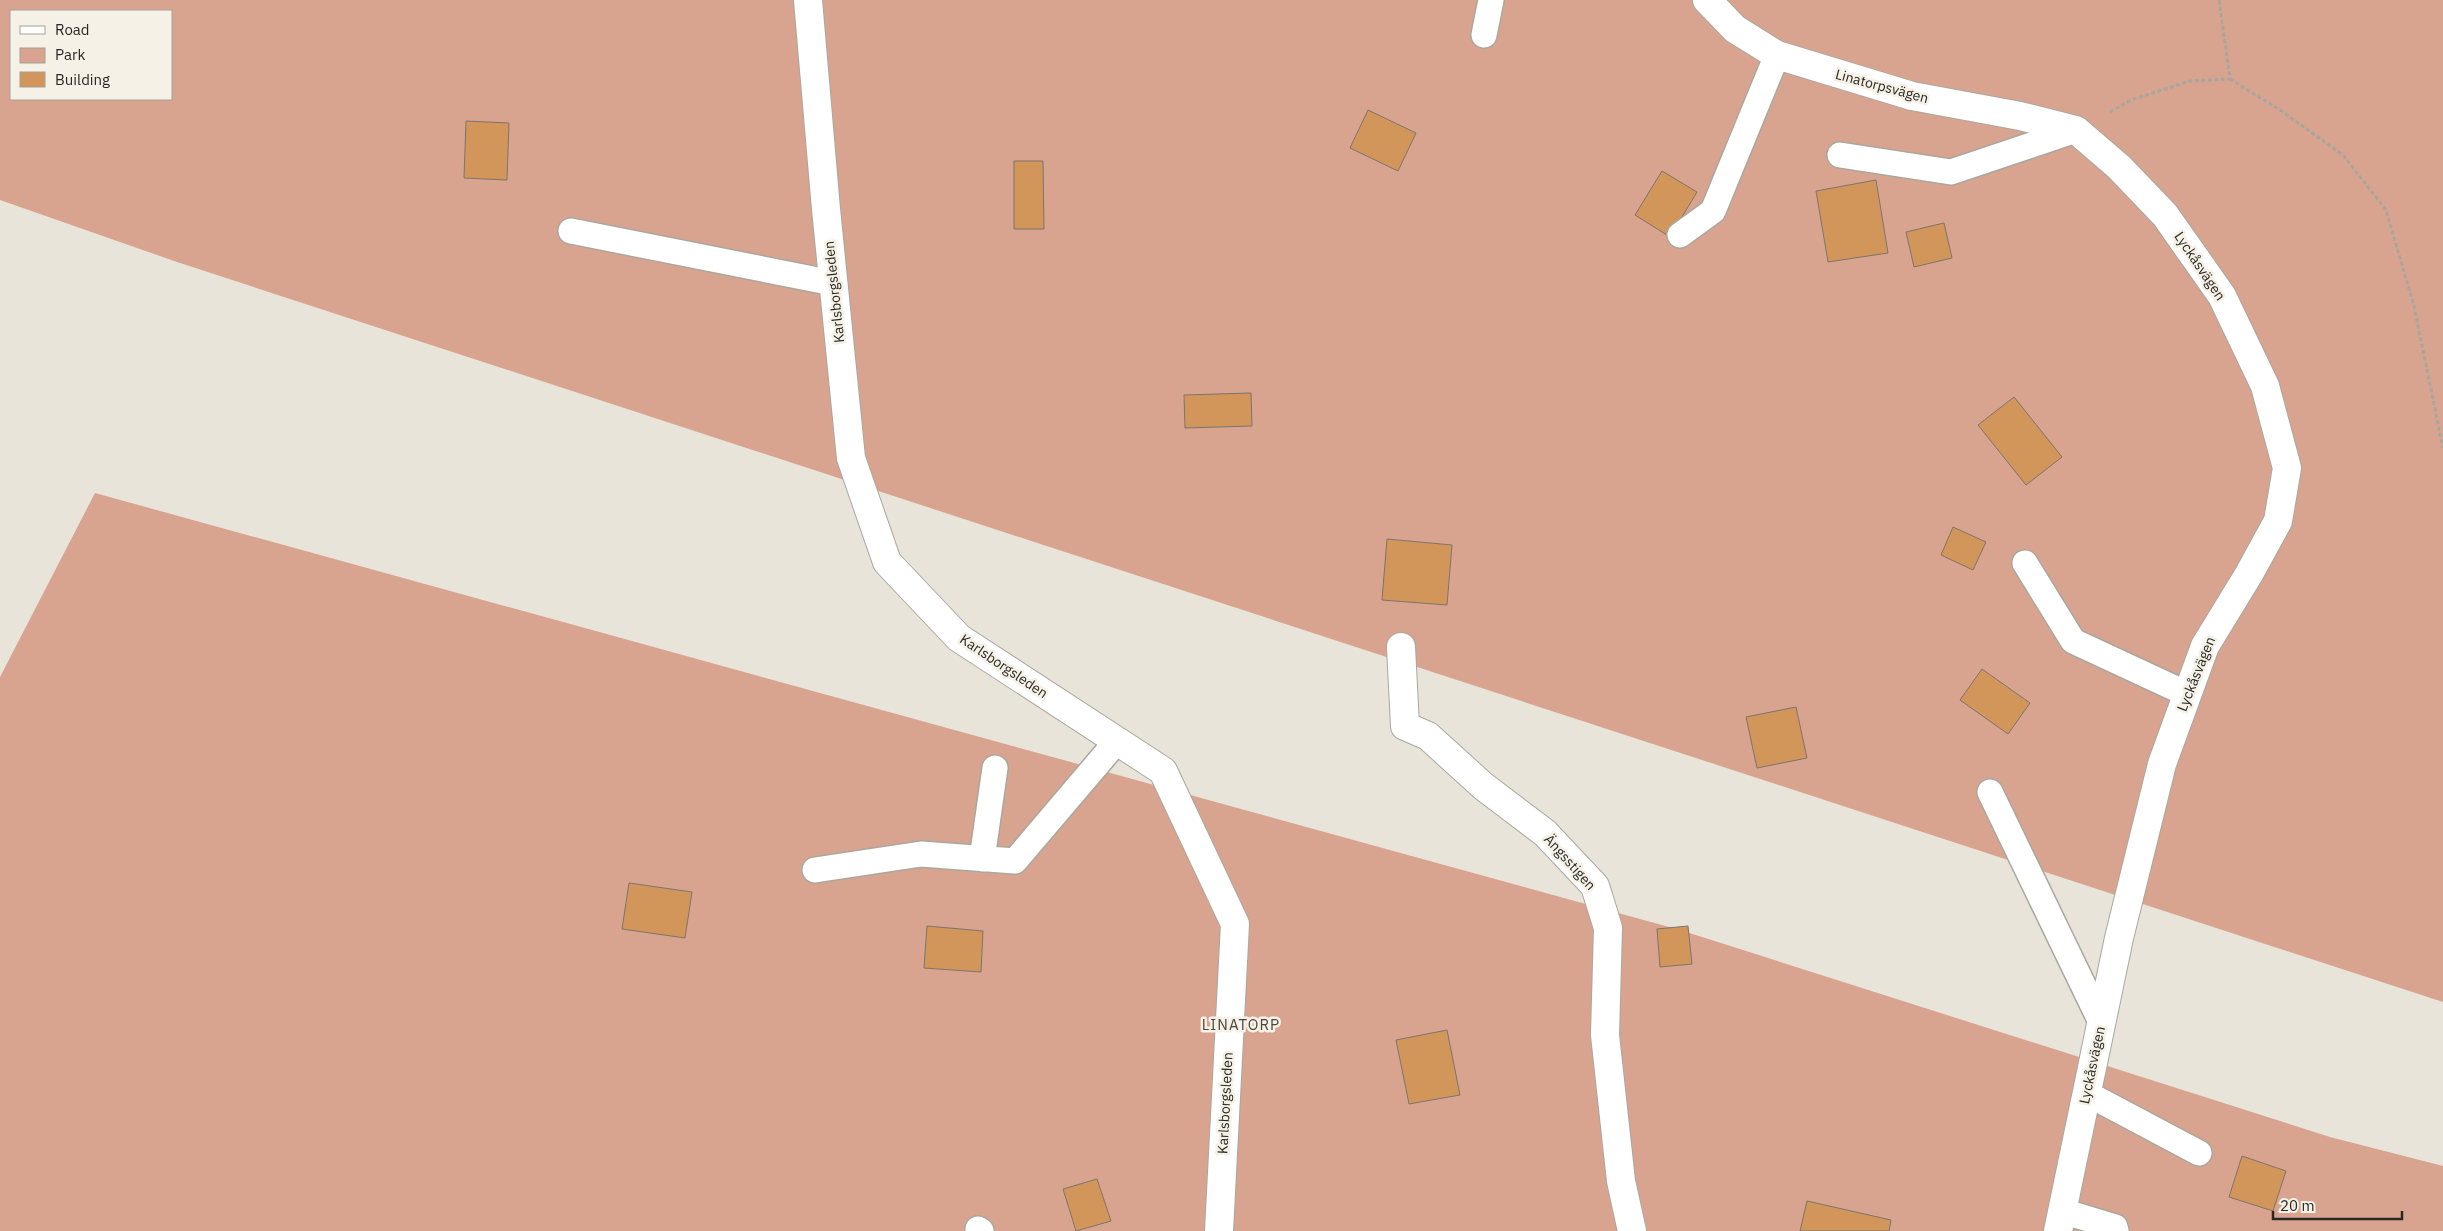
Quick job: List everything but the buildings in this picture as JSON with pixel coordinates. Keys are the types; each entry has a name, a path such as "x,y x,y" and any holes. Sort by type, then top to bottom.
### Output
{"street":[{"name":"Karlsborgsleden","path":"808,0 833,283 851,458 887,562 959,638 1163,771 1235,924 1220,1231"},
{"name":"Linatorpsvägen","path":"1707,0 1735,29 1777,56 1912,96 2020,116 2076,130"},
{"name":"Lyckåsvägen","path":"2060,1221 2119,938 2162,764 2205,646 2278,522 2287,468 2265,386 2222,296 2165,215 2119,166 2076,130"},
{"name":"Ängsstigen","path":"1401,647 1406,726 1428,736 1482,786 1545,832 1595,886 1608,928 1605,1035 1621,1181 1632,1231"}],"lane":[{"path":"1484,35 1491,0"},
{"path":"1680,235 1713,210 1777,56"},
{"path":"1840,155 1951,172 2076,130"},
{"path":"572,231 833,283"},
{"path":"2026,563 2073,641 2187,694"},
{"path":"815,870 920,854 1015,861 1117,740"},
{"path":"982,859 995,768"},
{"path":"1990,792 2101,1022"},
{"path":"2086,1093 2199,1152"},
{"path":"2060,1221 2115,1227 2116,1231"}],"path":[{"path":"2219,0 2230,79"},
{"path":"2076,130 2131,100 2190,81 2230,79 2280,110 2343,155 2386,210 2414,306 2443,448"}],"green space":[{"path":"0,0 2443,0 2443,1002 177,262 0,200"},
{"path":"95,493 1680,930 2330,1137 2443,1166 2443,1231 0,1231 0,677"}],"district":[{"name":"LINATORP","path":"1241,1025"}]}
